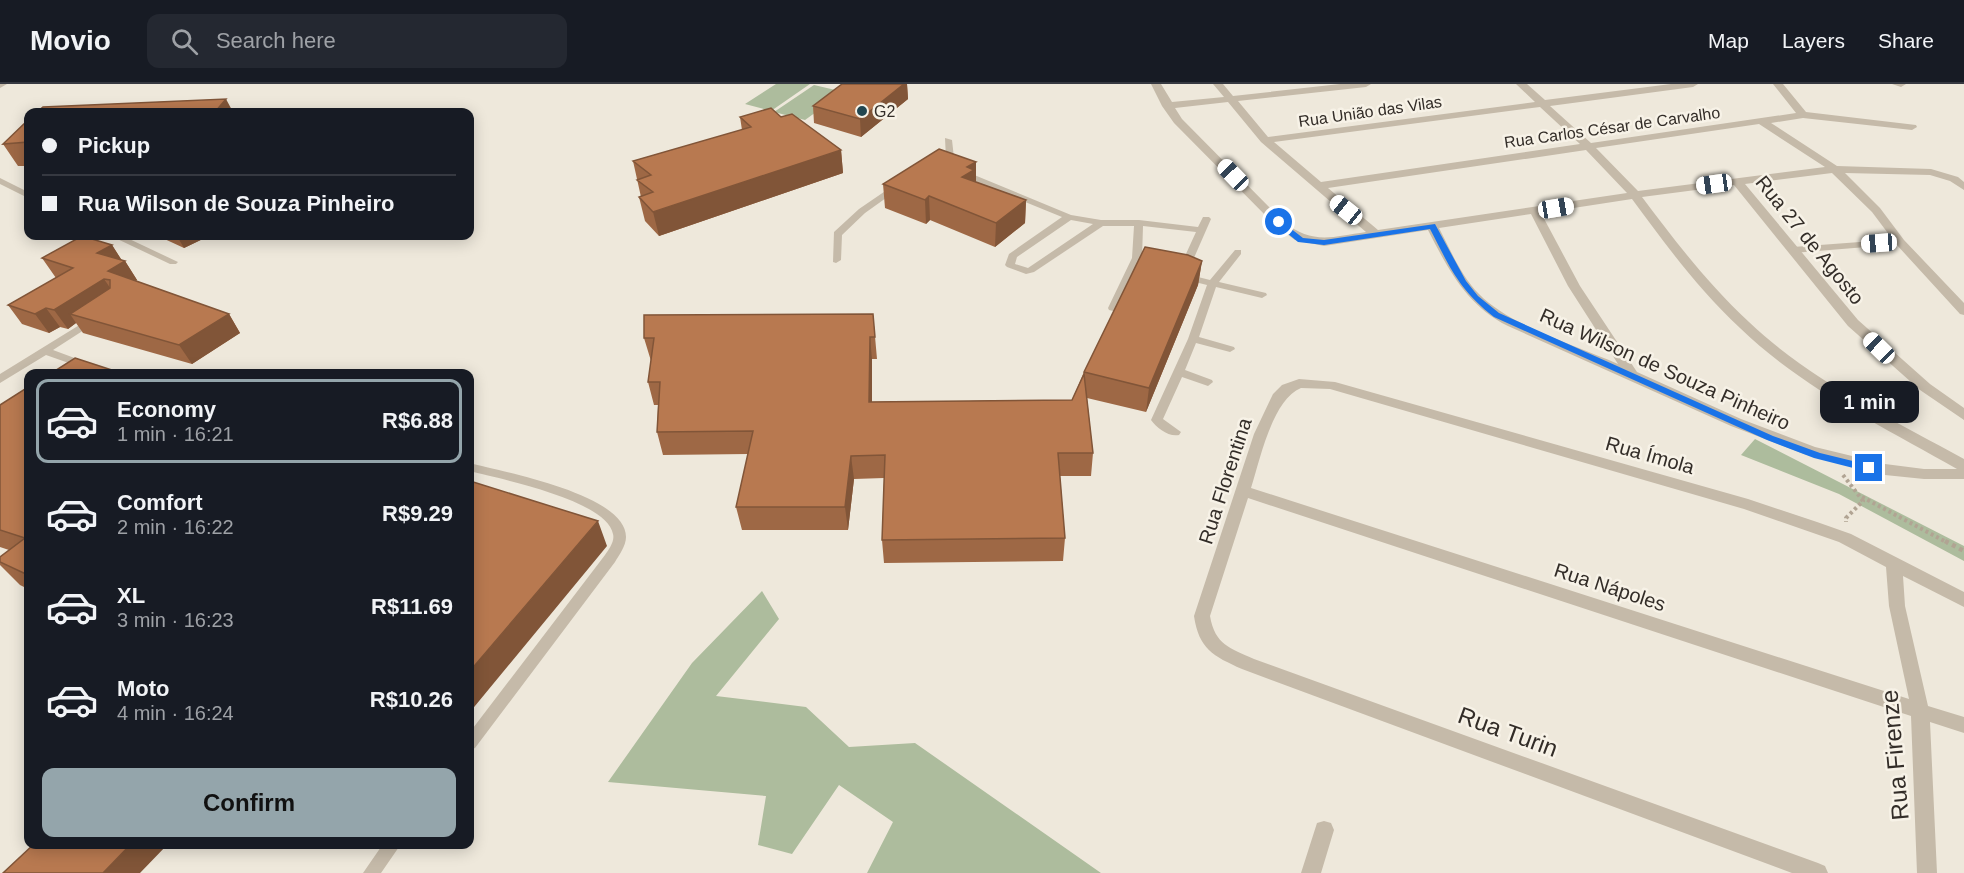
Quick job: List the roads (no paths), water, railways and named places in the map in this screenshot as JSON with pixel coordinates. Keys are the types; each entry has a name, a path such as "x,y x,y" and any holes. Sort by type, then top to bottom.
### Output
{"street":[{"path":"1156,84 1178,121 1291,234 1301,240 1324,243 1736,180 1835,169 1916,171 1945,175 1964,187"},
{"path":"1218,84 1265,140 1375,234"},
{"path":"1167,106 1366,84"},
{"path":"1521,84 1587,145 1635,195 1661,232 1715,297 1772,348 1829,390 1964,466"},
{"name":"Rua União das Vilas","path":"1265,140 1693,84"},
{"path":"1778,84 1803,115"},
{"name":"Rua Carlos César de Carvalho","path":"1317,186 1803,115 1912,127"},
{"path":"1761,121 1835,169 1876,210 1900,242 1964,310"},
{"name":"Rua 27 de Agosto","path":"1736,180 1853,323 1925,387 1964,415"},
{"path":"1534,211 1574,286 1632,375"},
{"name":"Rua Wilson de Souza Pinheiro","path":"1432,226 1462,282 1475,298 1497,315 1770,438 1818,456 1912,475 1964,474"},
{"name":"Rua Florentina","path":"1202,616 1261,434 1278,398 1287,388 1313,383"},
{"name":"Rua Ímola","path":"1313,383 1353,391 1748,505 1845,538 1964,600"},
{"name":"Rua Nápoles","path":"1244,490 1964,725"},
{"name":"Rua Firenze","path":"1894,562 1897,606 1920,709 1927,873"},
{"name":"Rua Turin","path":"1202,616 1204,634 1219,650 1248,664 1818,873"},
{"path":"1311,873 1324,830"}],"lane":[{"path":"948,140 946,160 964,174 1069,217 1101,223 1201,230"},
{"path":"836,260 837,234 862,211 909,178"},
{"path":"0,181 24,193"},
{"path":"1069,217 1012,256 1010,265 1026,271 1031,270 1101,223"},
{"path":"1206,219 1185,267 1190,278 1262,295"},
{"path":"1113,308 1137,258 1139,224"},
{"path":"125,240 173,262"},
{"path":"1792,250 1900,242"},
{"path":"1175,432 1157,420 1193,339 1212,284 1238,252"},
{"path":"0,379 102,314"},
{"path":"1193,339 1230,349"},
{"path":"45,351 92,367"},
{"path":"1179,372 1208,382"},
{"path":"474,468 550,489 599,508 616,522 620,537 611,555 594,579 474,738"},
{"path":"371,873 389,849"}],"place":[{"name":"G2","path":"862,111"}]}
